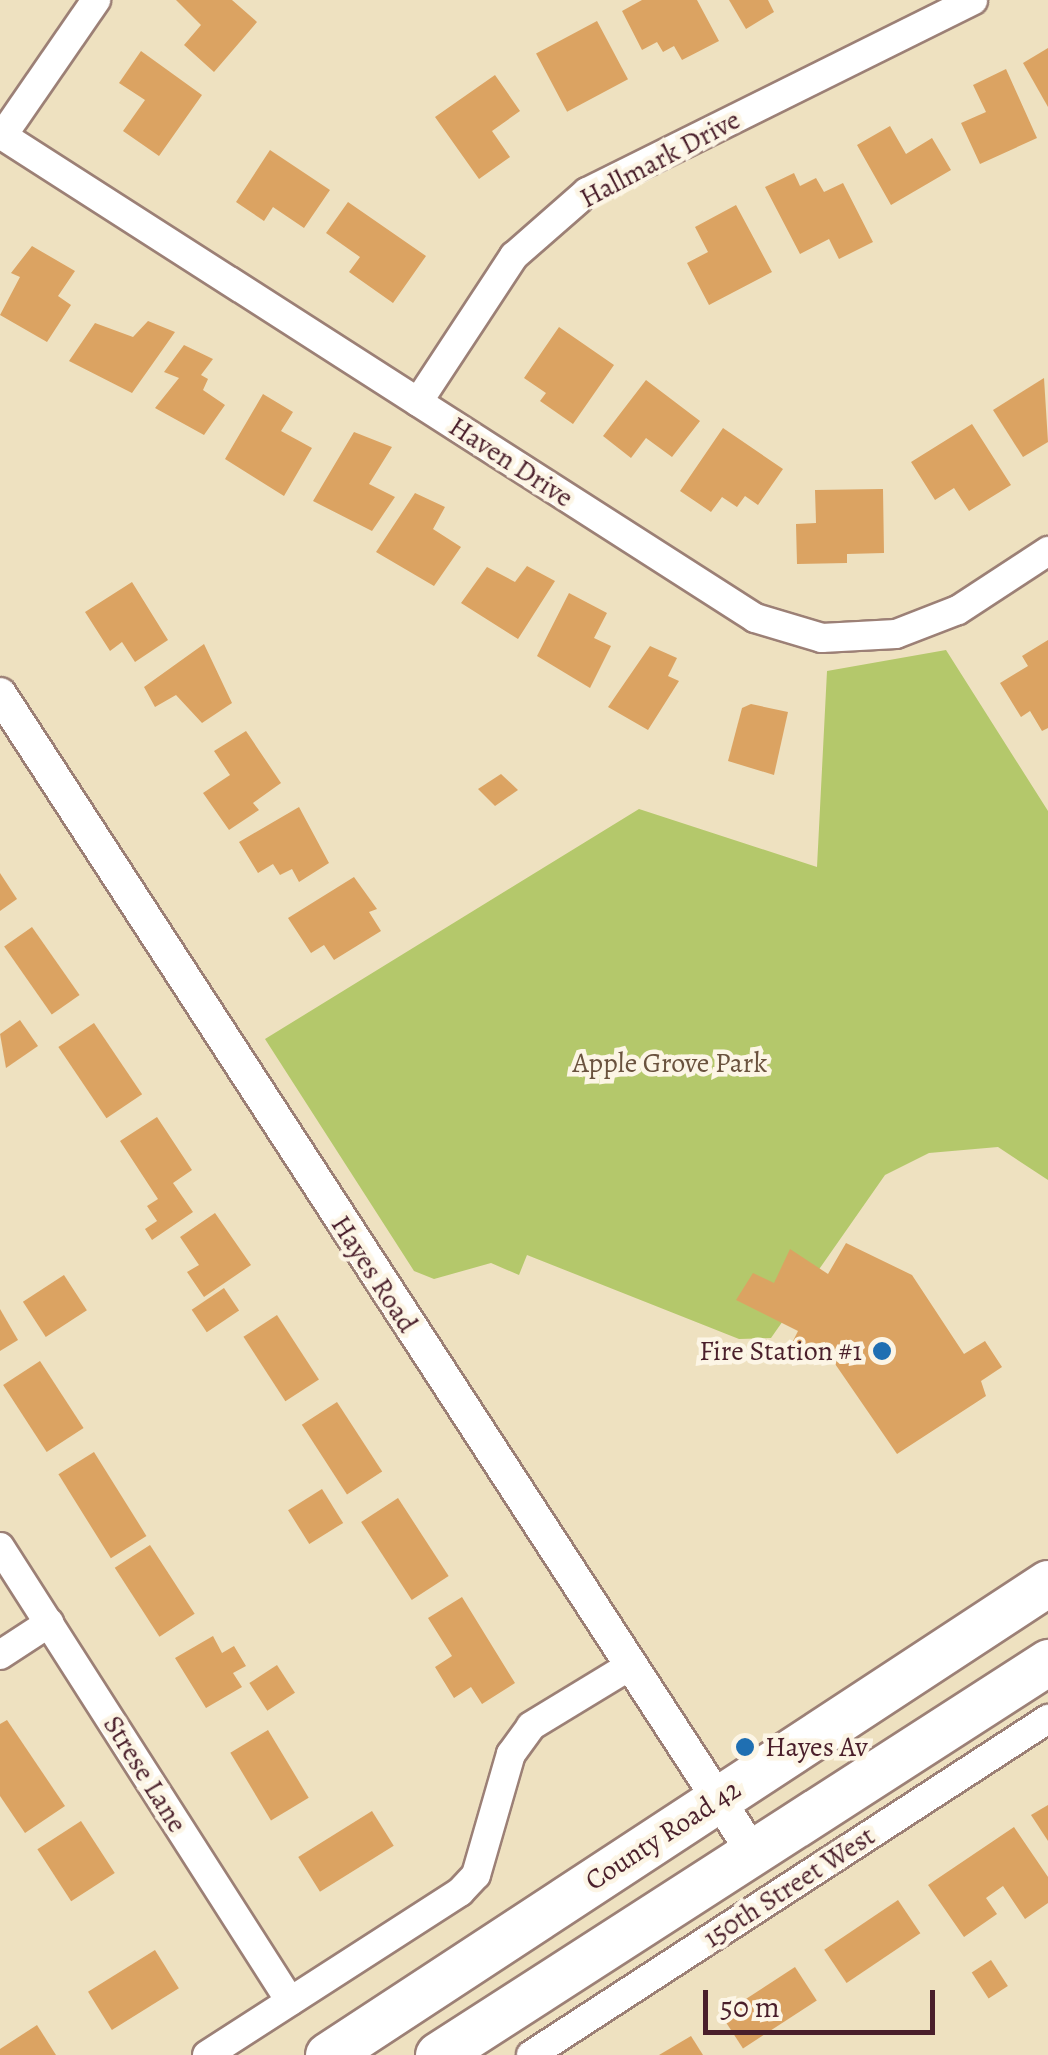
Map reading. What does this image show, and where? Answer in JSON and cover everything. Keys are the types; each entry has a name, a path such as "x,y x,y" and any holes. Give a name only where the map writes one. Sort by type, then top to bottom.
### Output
{"highway":[{"name":"County Road 42","path":"328,2055 1048,1583"},
{"path":"438,2055 1048,1662"}],"street":[{"path":"2,135 96,0"},
{"name":"Hallmark Drive","path":"418,402 514,256 587,192 973,0"},
{"name":"Haven Drive","path":"2,135 755,618 822,638 896,634 958,610 1048,552"},
{"name":"Hayes Road","path":"0,694 628,1666 752,1851"},
{"name":"Strese Lane","path":"0,1546 290,2001"},
{"path":"0,1655 49,1623"},
{"path":"207,2055 460,1892 476,1876 511,1754 531,1726 628,1666"},
{"name":"150th Street West","path":"531,2055 1048,1719"}],"green space":[{"name":"Apple Grove Park","path":"946,650 1048,811 1048,1180 998,1147 929,1153 885,1175 771,1338 739,1339 527,1255 519,1275 491,1263 434,1279 414,1271 265,1039 639,809 817,867 827,671"}],"building":[{"path":"176,0 232,0 257,22 214,72 184,45 201,25"},
{"path":"642,0 697,0 719,41 682,60 674,46 663,52 657,42 642,50 622,11"},
{"path":"729,0 768,0 774,12 746,29"},
{"path":"597,21 628,79 567,112 536,53"},
{"path":"1048,48 1048,107 1023,63"},
{"path":"141,51 202,95 159,156 123,131 145,100 119,83"},
{"path":"1006,69 1037,138 980,164 961,123 986,112 973,85"},
{"path":"495,75 520,111 492,131 510,157 479,179 435,117"},
{"path":"890,126 906,154 932,138 951,170 891,205 857,145"},
{"path":"270,150 330,190 304,228 273,207 264,221 236,202"},
{"path":"794,173 800,186 816,178 824,192 843,183 873,242 839,259 829,239 800,254 765,187"},
{"path":"348,202 426,256 393,303 349,272 360,257 326,233"},
{"path":"736,205 772,272 709,305 687,263 708,252 695,227"},
{"path":"32,246 75,271 58,296 71,305 47,342 0,315 20,277 11,273"},
{"path":"148,321 175,332 132,393 69,361 95,323 133,337"},
{"path":"559,327 614,365 573,424 540,401 546,393 524,378"},
{"path":"184,345 213,359 201,375 208,379 203,390 225,405 204,435 155,408 179,378 164,372"},
{"path":"1044,378 1048,442 1023,457 993,410"},
{"path":"646,380 700,421 672,457 646,438 631,458 603,436"},
{"path":"263,394 293,412 281,431 312,448 284,496 225,459"},
{"path":"972,424 1011,485 969,511 954,488 935,500 911,462"},
{"path":"723,428 783,469 758,505 745,496 737,507 722,497 711,512 680,491"},
{"path":"354,432 392,447 369,484 395,497 372,531 313,501"},
{"path":"883,489 884,553 847,554 847,563 797,564 796,524 816,523 815,490"},
{"path":"415,493 445,507 433,529 461,547 434,586 376,552"},
{"path":"527,566 555,581 518,639 461,603 487,567 515,582"},
{"path":"132,582 168,640 135,662 122,642 110,651 85,612"},
{"path":"569,593 607,613 594,638 611,646 590,688 537,656"},
{"path":"1048,640 1048,728 1042,731 1030,711 1021,717 1000,683 1028,666 1022,656"},
{"path":"204,644 232,703 202,723 176,695 155,707 144,687"},
{"path":"650,646 677,658 668,676 679,681 648,730 608,707"},
{"path":"751,704 788,712 774,775 728,761 742,708"},
{"path":"246,731 281,783 253,803 259,810 229,830 203,793 230,775 214,751"},
{"path":"501,774 518,790 495,806 478,789"},
{"path":"299,807 329,863 299,882 292,869 280,875 273,864 258,873 239,842"},
{"path":"0,873 17,899 0,911"},
{"path":"354,877 377,909 369,912 381,931 334,960 324,945 311,953 288,918"},
{"path":"32,927 80,995 52,1014 4,947"},
{"path":"20,1020 38,1046 6,1068 0,1034"},
{"path":"94,1023 142,1094 106,1118 58,1047"},
{"path":"157,1117 192,1170 173,1183 193,1212 152,1240 145,1229 157,1221 147,1206 158,1199 120,1141"},
{"path":"215,1213 251,1265 204,1297 187,1272 199,1265 180,1237"},
{"name":"Fire Station #1","path":"846,1243 912,1275 964,1354 985,1341 1002,1367 981,1381 986,1396 897,1454 831,1358 790,1347 798,1331 736,1300 753,1273 774,1283 790,1249 828,1274"},
{"path":"64,1275 87,1310 46,1337 23,1302"},
{"path":"224,1288 239,1310 207,1332 192,1310"},
{"path":"0,1309 18,1340 0,1351"},
{"path":"277,1315 319,1380 285,1401 243,1337"},
{"path":"40,1361 84,1428 47,1452 3,1385"},
{"path":"337,1402 382,1472 347,1494 302,1425"},
{"path":"94,1452 146,1536 111,1558 58,1474"},
{"path":"322,1489 343,1523 309,1544 288,1510"},
{"path":"398,1498 449,1576 412,1600 361,1522"},
{"path":"150,1545 195,1614 159,1637 115,1568"},
{"path":"462,1597 515,1683 482,1704 471,1687 454,1698 435,1667 452,1656 428,1618"},
{"path":"213,1636 222,1653 234,1646 246,1666 233,1673 242,1687 206,1708 175,1658"},
{"path":"277,1665 295,1693 267,1711 249,1683"},
{"path":"7,1720 65,1806 25,1833 0,1796 0,1724"},
{"path":"268,1730 309,1798 271,1820 230,1753"},
{"path":"1048,1805 1048,1841 1031,1815"},
{"path":"372,1811 394,1846 320,1892 298,1857"},
{"path":"81,1821 115,1873 71,1901 37,1849"},
{"path":"1014,1827 1048,1877 1048,1903 1025,1919 1003,1886 986,1898 997,1914 964,1937 928,1885"},
{"path":"898,1900 920,1933 847,1983 824,1950"},
{"path":"155,1950 179,1988 112,2030 88,1992"},
{"path":"991,1960 1008,1986 989,1999 972,1973"},
{"path":"795,1967 817,2001 743,2048 721,2015"},
{"path":"37,2025 56,2055 0,2055 0,2049"},
{"path":"691,2036 703,2055 659,2055"}],"place":[{"name":"Fire Station #1","path":"882,1351"},
{"name":"Hayes Av","path":"745,1747"}]}
